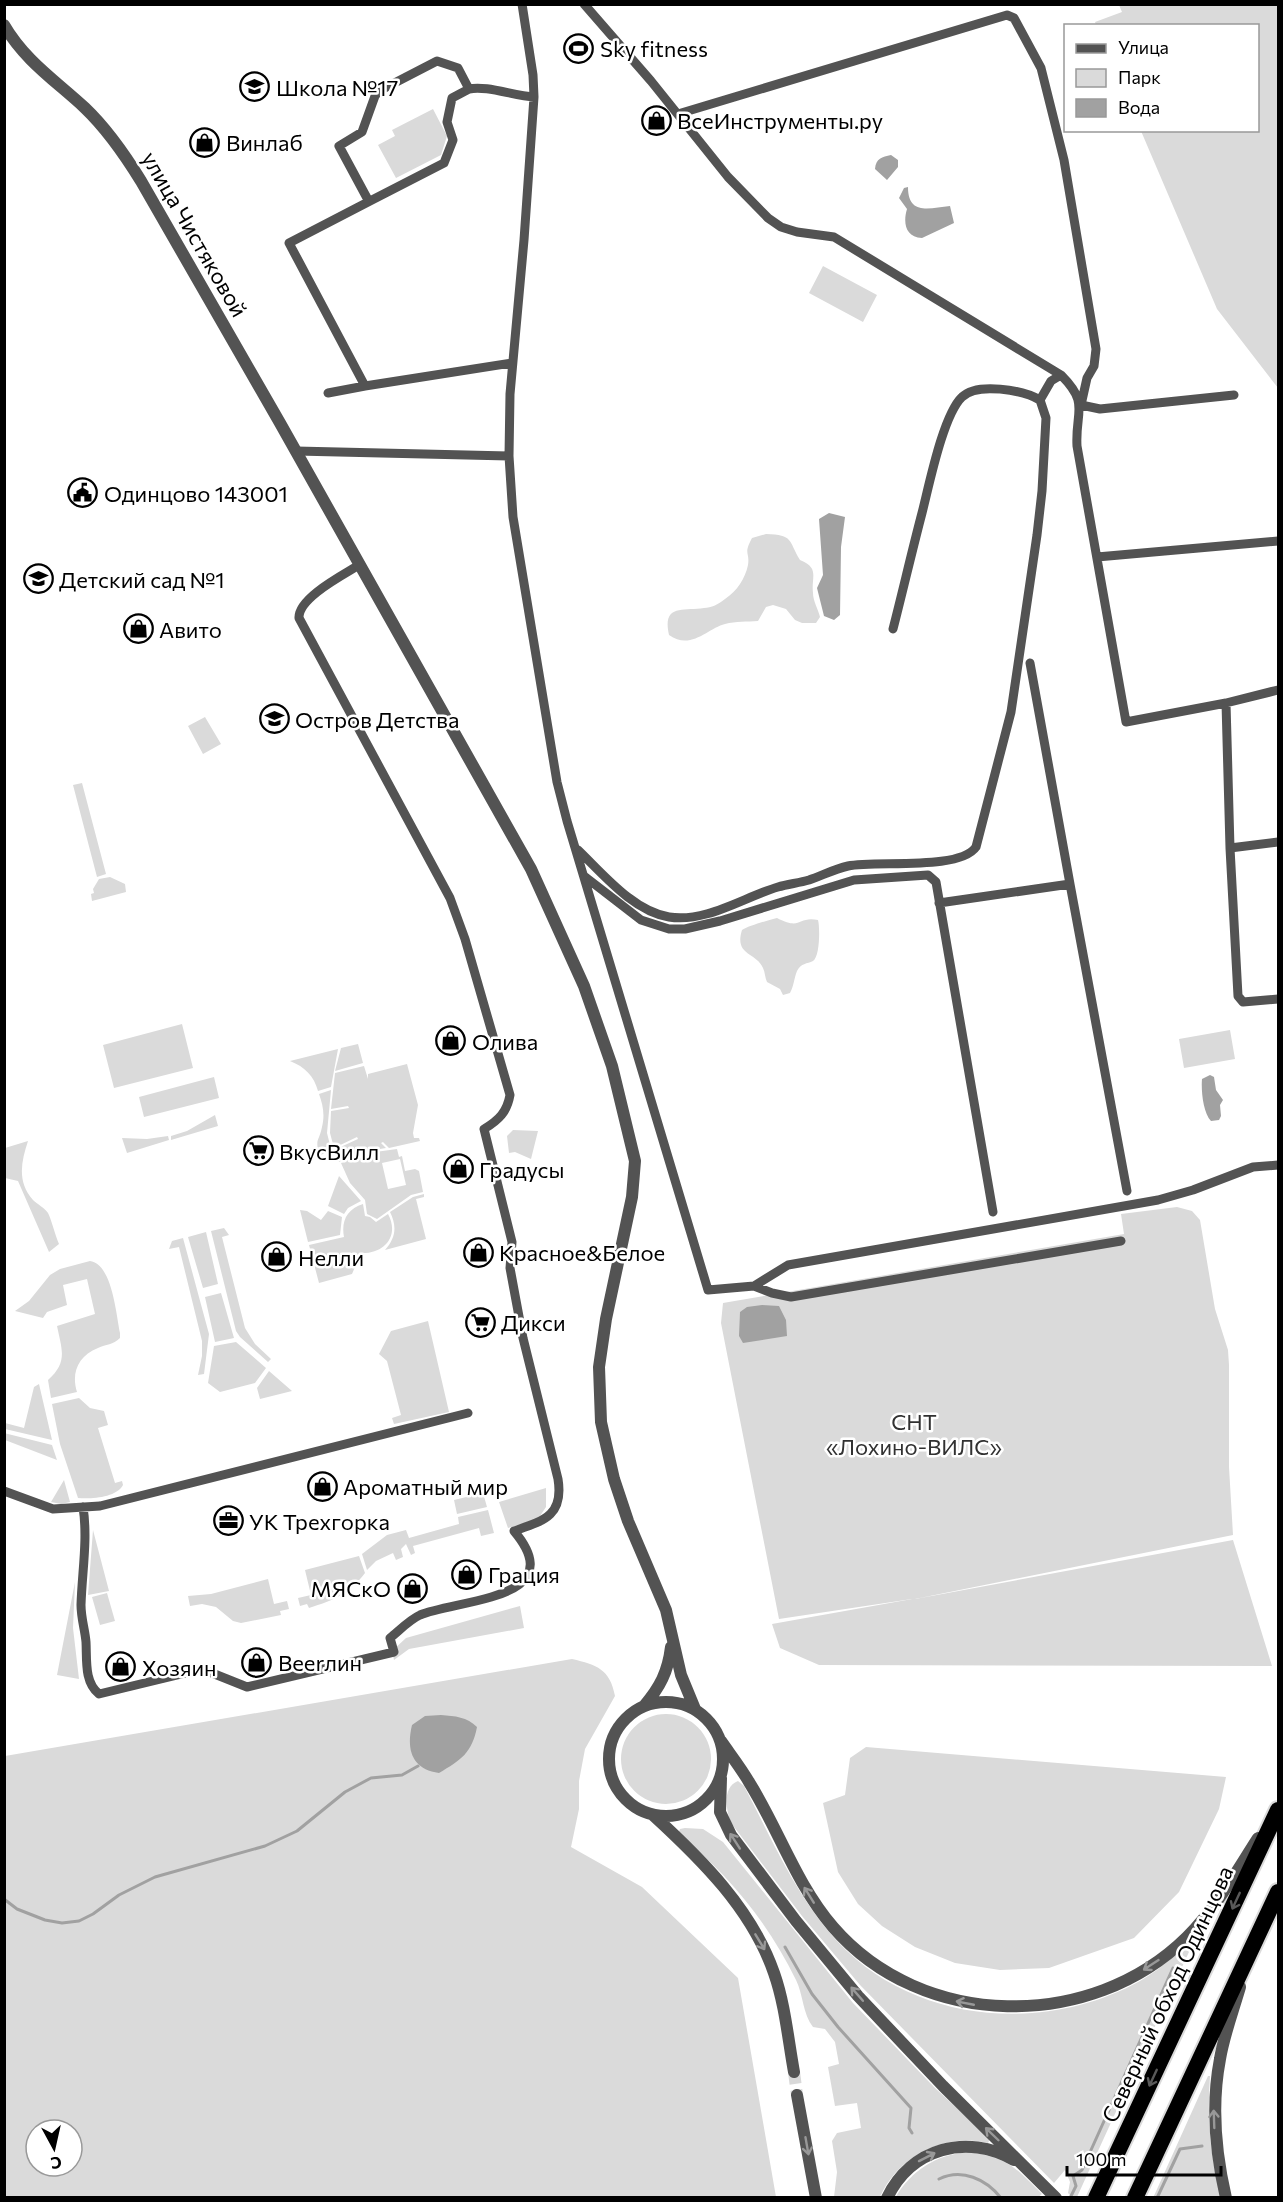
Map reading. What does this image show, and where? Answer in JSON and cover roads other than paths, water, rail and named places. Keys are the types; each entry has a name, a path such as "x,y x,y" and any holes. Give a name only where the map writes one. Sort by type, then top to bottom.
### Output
{"highway":[{"name":"Северный обход Одинцова","path":"1096,2198 1278,1808"},
{"path":"1135,2198 1278,1892"}],"street":[{"path":"522,4 533,75 534,97 526,217 512,363 509,456 513,517 555,772 567,821 708,1290 754,1286 791,1297 1121,1241"},
{"path":"584,4 678,114 728,177 768,218 781,227 797,232 834,237 1061,375 1073,387 1081,405"},
{"path":"678,114 1007,15 1014,18 1041,68 1064,160 1096,349 1077,424 1077,446 1126,722 1226,703 1278,690"},
{"name":"улица Чистяковой","path":"4,26 27,58 85,108 126,156 317,488 531,869 584,986 612,1066 635,1161 632,1197 606,1319 599,1368 602,1422 614,1479 628,1521 666,1610 681,1675 695,1709"},
{"path":"370,201 339,146 362,132 377,93 437,62 458,68 469,89"},
{"path":"365,386 289,243 444,163 453,140 447,122 452,98 476,88 534,97"},
{"path":"328,393 512,363"},
{"path":"1040,400 1051,381 1061,375"},
{"path":"576,849 612,884 639,905 657,914 670,917 702,914 837,869 856,865 915,863 962,858 973,852 1011,712 1020,653 1042,491 1046,418 1040,400 1033,396 992,388 976,390 963,395 953,407 935,459 893,628"},
{"path":"1081,405 1100,409 1234,395"},
{"path":"296,452 509,456"},
{"path":"1097,557 1278,541"},
{"path":"83,1507 86,1527 82,1621 86,1641 88,1678 92,1688 99,1694 194,1671 207,1671 247,1687 394,1652 390,1638 418,1616 519,1586 530,1574 530,1558 525,1544 514,1531 549,1516 556,1508 560,1498 558,1479 523,1338 510,1268 512,1242 484,1129 499,1120 508,1108 510,1095 469,950 450,898 299,618 299,613 308,599 359,565"},
{"path":"1030,663 1127,1191"},
{"path":"1226,703 1230,848 1238,996 1243,1002 1278,999"},
{"path":"1230,848 1278,842"},
{"path":"584,876 641,920 669,929 685,929 720,921 854,880 928,875 936,882 993,1212"},
{"path":"939,903 1070,884"},
{"path":"754,1286 788,1265 1158,1200 1193,1190 1253,1167 1278,1166"},
{"path":"4,1491 53,1509 100,1506 421,1423 468,1413"},
{"path":"643,1707 664,1679 669,1665 672,1637"},
{"path":"721,1778 712,1795 698,1807 681,1815 662,1817 644,1812 628,1802 616,1787 610,1769 610,1750 616,1732 627,1717 643,1707 664,1702 695,1709 713,1726 750,1782 800,1880 834,1929 858,1952 892,1976 927,1992 962,2003 993,2007 1065,2001 1095,1993 1153,1964 1186,1937 1216,1903 1278,1808"},
{"path":"721,1741 724,1763 720,1812 731,1834 796,1922 858,1996 1056,2198"},
{"path":"653,1815 727,1891 765,1949 781,1998 794,2072"},
{"path":"1227,2198 1215,2140 1216,2086 1220,2057 1252,1948"},
{"path":"797,2095 816,2198"},
{"path":"887,2198 897,2180 909,2167 942,2150 958,2146 973,2146 1002,2153 1034,2175"}],"water":[{"path":"891,155 898,160 898,167 887,180 875,169 880,159"},
{"path":"908,187 909,196 916,206 928,209 950,206 954,223 922,238 912,235 905,219 907,209 899,198 904,188"},
{"path":"829,513 845,517 841,547 840,615 834,620 824,616 817,588 823,575 819,519"},
{"path":"1210,1075 1214,1077 1216,1090 1223,1100 1220,1105 1219,1120 1211,1121 1204,1107 1202,1089 1202,1079"},
{"path":"779,1306 786,1320 787,1336 743,1343 739,1336 740,1312 747,1307"},
{"path":"441,1715 465,1719 477,1727 469,1750 454,1764 439,1773 430,1771 417,1763 411,1750 410,1734 412,1725 425,1716"}],"waterway":[{"path":"4,1899 17,1909 45,1920 62,1923 79,1921 119,1895 155,1877 265,1846 297,1831 345,1792 371,1778 402,1775 418,1766"},
{"path":"785,1947 812,1994 838,2027 911,2108 909,2128 912,2133"},
{"path":"1070,2198 1076,2186 1073,2176 1082,2170 1173,1968"},
{"path":"1157,2198 1180,2149 1202,2146"},
{"path":"939,2179 956,2175 973,2177 988,2185 1001,2198"}],"tunnel":[{"path":"794,2072 797,2095"}],"place":[{"name":"Sky fitness","path":"579,48"},
{"name":"Школа №17","path":"255,87"},
{"name":"ВсеИнструменты.ру","path":"656,120"},
{"name":"Винлаб","path":"205,142"},
{"name":"Одинцово 143001","path":"83,493"},
{"name":"Детский сад №1","path":"38,579"},
{"name":"Авито","path":"138,629"},
{"name":"Остров Детства","path":"274,719"},
{"name":"Олива","path":"451,1041"},
{"name":"ВкусВилл","path":"258,1151"},
{"name":"Градусы","path":"458,1169"},
{"name":"Красное&Белое","path":"478,1252"},
{"name":"Нелли","path":"277,1257"},
{"name":"Дикси","path":"480,1322"},
{"name":"Ароматный мир","path":"322,1486"},
{"name":"УК Трехгорка","path":"228,1521"},
{"name":"Грация","path":"467,1574"},
{"name":"МЯСкО","path":"412,1588"},
{"name":"Beerлин","path":"257,1662"},
{"name":"Хозяин","path":"121,1667"}],"park label":[{"name":"СНТ «Лохино-ВИЛС»","path":"914,1434"}]}
